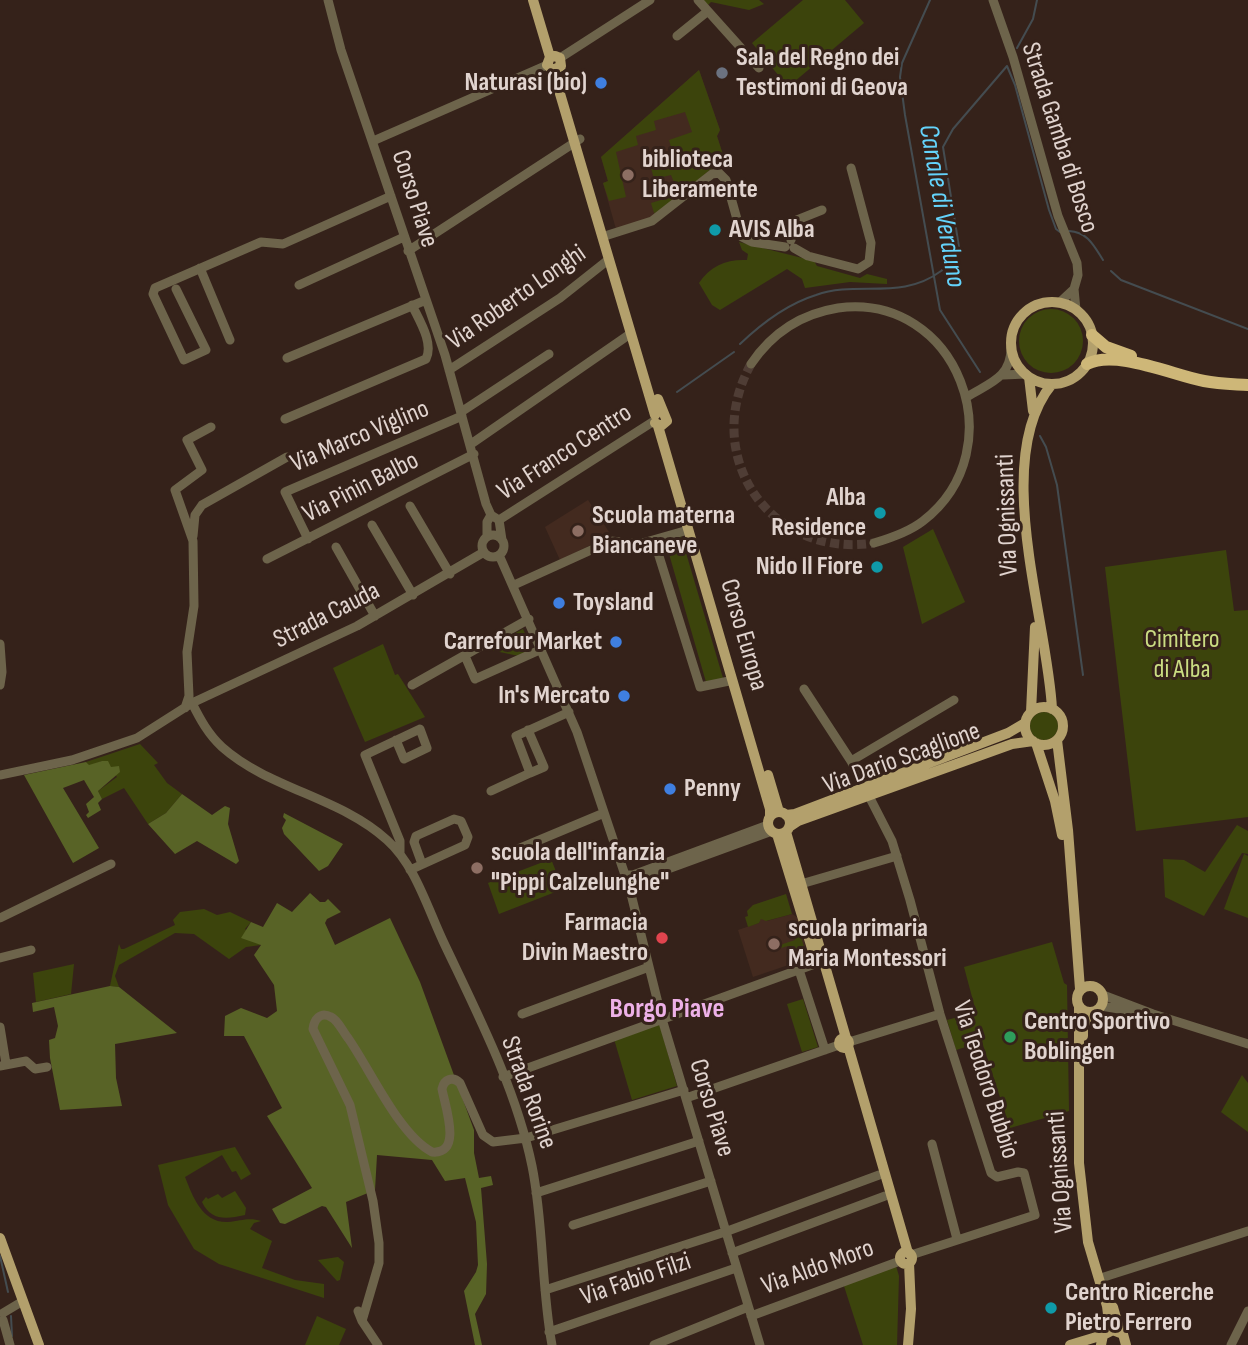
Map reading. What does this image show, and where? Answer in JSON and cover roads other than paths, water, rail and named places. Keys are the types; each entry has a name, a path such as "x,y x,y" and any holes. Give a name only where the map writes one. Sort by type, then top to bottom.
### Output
{"highway":[{"path":"1092,335 1106,347 1123,354 1203,374 1248,379"},
{"path":"1087,364 1104,359 1121,361 1202,380 1248,385"}],"main road":[{"name":"Corso Europa","path":"533,0 554,63"},
{"name":"Corso Europa","path":"539,0 608,260 659,420 906,1258 911,1309 908,1345"},
{"name":"Corso Europa","path":"576,141 608,235 688,530 764,786 801,884 820,962"},
{"path":"1059,303 1076,310 1086,321 1092,335 1093,347 1087,364 1072,379 1052,384 1027,375 1017,364 1011,348 1014,329 1024,313 1040,304 1059,303"},
{"name":"Via Ognissanti","path":"1027,375 1033,402 1033,421"},
{"name":"Via Ognissanti","path":"1052,384 1039,402 1033,421 1026,460 1025,494 1026,536 1052,709"},
{"name":"Via Ognissanti","path":"1031,712 1036,607"},
{"path":"1069,869 1055,801 1025,723 1031,712 1041,707 1052,709 1059,715 1063,727 1057,740 1084,987 1076,1000 1084,1010 1102,1001 1097,988 1084,987"},
{"name":"Via Dario Scaglione","path":"778,824 798,821 1008,733 1025,723"},
{"path":"1034,742 1047,745 1057,740"},
{"name":"Via Dario Scaglione","path":"867,791 1012,744 1034,742"},
{"name":"Via Ognissanti","path":"1084,1010 1085,1177 1090,1230 1104,1277 1107,1338"},
{"name":"Via Ognissanti","path":"1084,1010 1079,1163 1088,1242 1107,1306 1107,1338"},
{"name":"Corso Europa","path":"844,1043 885,1196 906,1258 903,1345"},
{"path":"0,1238 39,1345"},
{"path":"1070,1345 1107,1338 1125,1338 1126,1345"}],"street":[{"name":"Corso Piave","path":"328,0 341,50 426,300 502,540"},
{"path":"373,141 554,63 650,0"},
{"path":"698,0 759,68"},
{"name":"Strada Gamba di Bosco","path":"993,0 1013,57 1049,185 1078,268 1074,289 1076,310"},
{"path":"677,36 708,11"},
{"path":"408,250 576,141"},
{"path":"608,235 652,221 712,174 719,173 726,180 742,237 752,242 790,245 808,256 858,269 869,262 871,243 851,168"},
{"path":"176,289 206,350 184,360 153,294 155,288 261,242 283,244 391,196"},
{"path":"790,245 797,220 822,210"},
{"path":"299,285 404,237"},
{"name":"Via Roberto Longhi","path":"449,370 560,298 608,260"},
{"path":"200,268 230,340"},
{"path":"1059,303 1074,289"},
{"path":"286,358 426,300"},
{"path":"285,419 426,359 429,351 419,317 412,305"},
{"path":"751,364 760,350 782,330 804,317 830,309 860,308 890,313 911,323 930,337 952,364 967,397 970,430 968,452 960,476 941,505 922,522 874,543"},
{"path":"471,444 630,334"},
{"path":"967,397 1003,375 1010,364 1011,348"},
{"path":"461,414 549,354"},
{"path":"1003,375 1027,375"},
{"name":"Via Marco Viglino","path":"308,539 285,492 461,414"},
{"name":"Via Franco Centro","path":"495,517 659,420"},
{"path":"193,541 175,490 202,470 187,440 211,427"},
{"name":"Via Pinin Balbo","path":"267,559 474,454"},
{"path":"188,706 187,652 194,607 195,515 202,505 287,457"},
{"path":"410,506 450,573"},
{"name":"Corso Piave","path":"487,537 487,522 495,517"},
{"path":"373,525 413,595"},
{"path":"513,585 611,541 639,544 688,530"},
{"path":"495,536 502,540 503,548 499,555 491,557 484,552 482,544 487,537 495,536"},
{"name":"Corso Europa","path":"654,540 700,687 729,681"},
{"path":"336,547 376,616"},
{"name":"Strada Cauda","path":"0,775 72,760 137,738 188,706 289,660 376,616 484,552"},
{"name":"Corso Piave","path":"499,555 569,712 630,879 662,1019 760,1345"},
{"path":"412,685 529,619"},
{"path":"0,644 0,685"},
{"path":"465,656 475,679 542,649"},
{"name":"Via Teodoro Bubbio","path":"804,689 851,761 897,856 940,1014 991,1173 995,1177"},
{"path":"851,761 954,700"},
{"name":"Strada Rorine","path":"188,706 204,727 221,738 246,764 366,824 386,839 410,870 470,998 526,1138 536,1193 552,1345"},
{"path":"530,773 516,736 569,712"},
{"path":"491,791 544,767 528,730"},
{"path":"396,740 365,755 400,841 400,854"},
{"path":"506,854 604,813"},
{"path":"410,870 465,845 468,836 461,821 454,819 416,836 414,842 422,864"},
{"name":"Via Dario Scaglione","path":"630,879 778,824"},
{"path":"801,884 897,856"},
{"path":"0,918 111,864"},
{"path":"0,958 31,950"},
{"path":"503,1077 820,962"},
{"path":"522,1014 649,967"},
{"path":"799,970 824,1050"},
{"path":"1102,1001 1248,1044"},
{"path":"362,1321 379,1263 379,1243 356,1123 342,1087 314,1033 316,1019 323,1015 334,1019 411,1133 428,1150 436,1153 441,1152 449,1142 450,1133 442,1089 446,1080 452,1079 460,1083 480,1131 488,1141 498,1143 685,1096 940,1014"},
{"path":"0,1027 3,1065 26,1061 35,1069 47,1067"},
{"path":"536,1193 699,1141"},
{"path":"932,1144 957,1239"},
{"name":"Via Aldo Moro","path":"654,1345 1035,1214 1024,1173 995,1177"},
{"path":"545,1290 726,1232 879,1175"},
{"name":"Corso Piave","path":"573,1225 711,1181"},
{"path":"732,1253 885,1196"},
{"path":"1104,1277 1248,1231"},
{"name":"Via Fabio Filzi","path":"550,1332 736,1268"},
{"path":"10,1345 2,1317 23,1301"},
{"path":"358,1311 378,1345"},
{"path":"1231,1345 1248,1311"}],"waterway":[{"name":"Canale di Verduno","path":"930,0 902,63 900,77 905,115 940,310 980,372"},
{"path":"1017,48 1033,19 1037,0"},
{"path":"740,344 775,315 805,299 832,291 910,285 926,280 951,263 959,247 943,147 953,129 1007,66 1015,85 1049,210 1056,229 1060,232"},
{"path":"1069,231 1086,237 1103,260"},
{"path":"1111,271 1121,280 1248,329"},
{"path":"677,392 734,352"},
{"name":"Canale di Verduno","path":"1040,436 1057,485 1083,675"},
{"path":"0,1256 8,1292"},
{"path":"11,1316 12,1336"}],"tunnel":[{"path":"751,364 737,399 734,433 740,465 754,494 776,518 804,535 837,544 874,543"}],"place":[{"name":"Sala del Regno dei Testimoni di Geova","path":"722,73"},
{"name":"Naturasi (bio)","path":"601,83"},
{"name":"biblioteca Liberamente","path":"628,175"},
{"name":"AVIS Alba","path":"715,230"},
{"name":"Alba Residence","path":"880,513"},
{"name":"Scuola materna Biancaneve","path":"578,531"},
{"name":"Nido Il Fiore","path":"877,567"},
{"name":"Toysland","path":"559,603"},
{"name":"Carrefour Market","path":"616,642"},
{"name":"In's Mercato","path":"624,696"},
{"name":"Penny","path":"670,789"},
{"name":"scuola dell'infanzia \"Pippi Calzelunghe\"","path":"477,868"},
{"name":"Farmacia Divin Maestro","path":"662,938"},
{"name":"scuola primaria Maria Montessori","path":"774,944"},
{"name":"Centro Sportivo Boblingen","path":"1010,1037"},
{"name":"Centro Ricerche Pietro Ferrero","path":"1051,1308"}],"district":[{"name":"Borgo Piave","path":"667,1010"}],"park label":[{"name":"Cimitero di Alba","path":"1182,655"}]}
